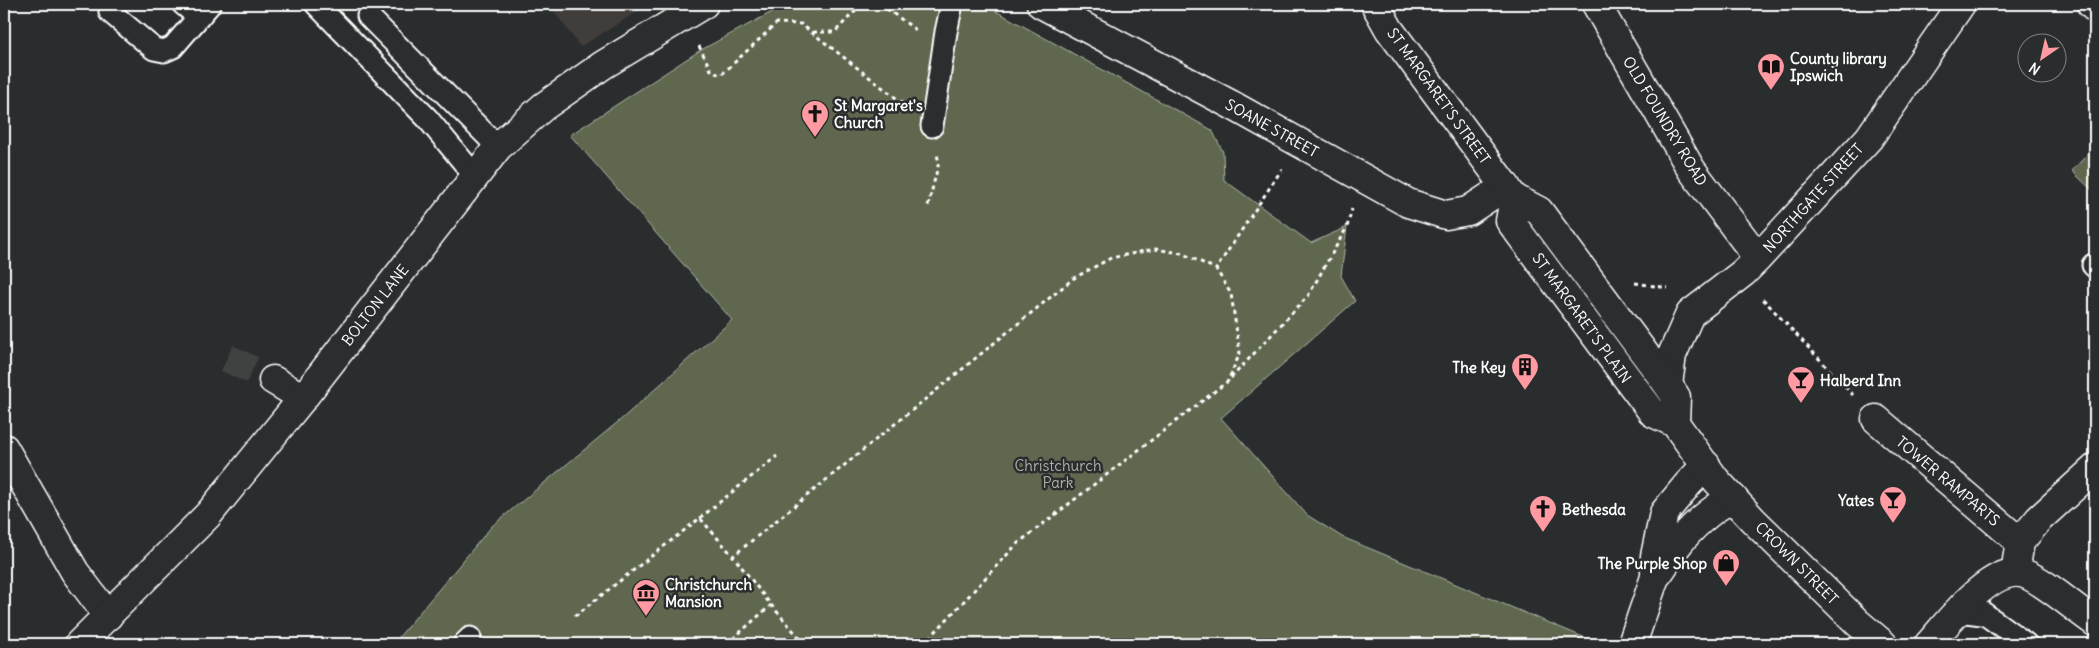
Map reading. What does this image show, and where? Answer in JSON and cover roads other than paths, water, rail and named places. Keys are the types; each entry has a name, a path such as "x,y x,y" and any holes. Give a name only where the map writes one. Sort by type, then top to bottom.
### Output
{"main road":[{"name":"SOANE STREET","path":"1041,4 1230,104 1408,203 1446,215 1457,214 1510,192"},
{"name":"ST MARGARET'S STREET","path":"1375,4 1389,29 1510,192"},
{"name":"OLD FOUNDRY ROAD","path":"1596,4 1691,169 1751,266"},
{"name":"NORTHGATE STREET","path":"1668,385 1672,355 1690,314 1751,266 1869,138 1961,4"},
{"path":"2091,4 2095,8"},
{"name":"BOLTON LANE","path":"79,644 208,515 303,398 498,147 543,107 602,65 694,10"},
{"name":"ST MARGARET'S PLAIN","path":"1510,192 1539,211 1668,385 1676,397 1675,423"},
{"name":"ST MARGARET'S PLAIN","path":"1510,192 1510,221 1653,414 1675,423 1710,472"},
{"path":"273,380 303,398"},
{"name":"TOWER RAMPARTS","path":"1876,419 2020,542"},
{"path":"4,448 75,572 108,616"},
{"path":"2015,573 2020,542 2039,519 2095,468"},
{"path":"1655,577 1655,556 1664,513 1688,484 1710,472"},
{"name":"CROWN STREET","path":"1710,472 1812,578 1883,644"},
{"path":"1632,644 1655,577 1676,547 1691,530 1713,511 1733,498"},
{"path":"1929,644 1958,611 1992,580 2015,573 2031,577 2095,622"}],"lane":[{"path":"316,4 427,118 475,176"},
{"path":"932,126 952,4"},
{"path":"110,12 154,49 164,51 173,47 197,8"},
{"path":"368,16 498,147"},
{"path":"1958,611 1982,614 1982,612 2026,644"}],"tunnel":[{"path":"227,358 273,380"}],"place":[{"name":"County library Ipswich","path":"1771,91"},
{"name":"St Margaret's Church","path":"815,138"},
{"name":"The Key","path":"1525,391"},
{"name":"Halberd Inn","path":"1801,404"},
{"name":"Yates","path":"1893,524"},
{"name":"Bethesda","path":"1543,533"},
{"name":"The Purple Shop","path":"1726,587"},
{"name":"Christchurch Mansion","path":"646,617"}],"park label":[{"name":"Christchurch Park","path":"1058,474"}]}
